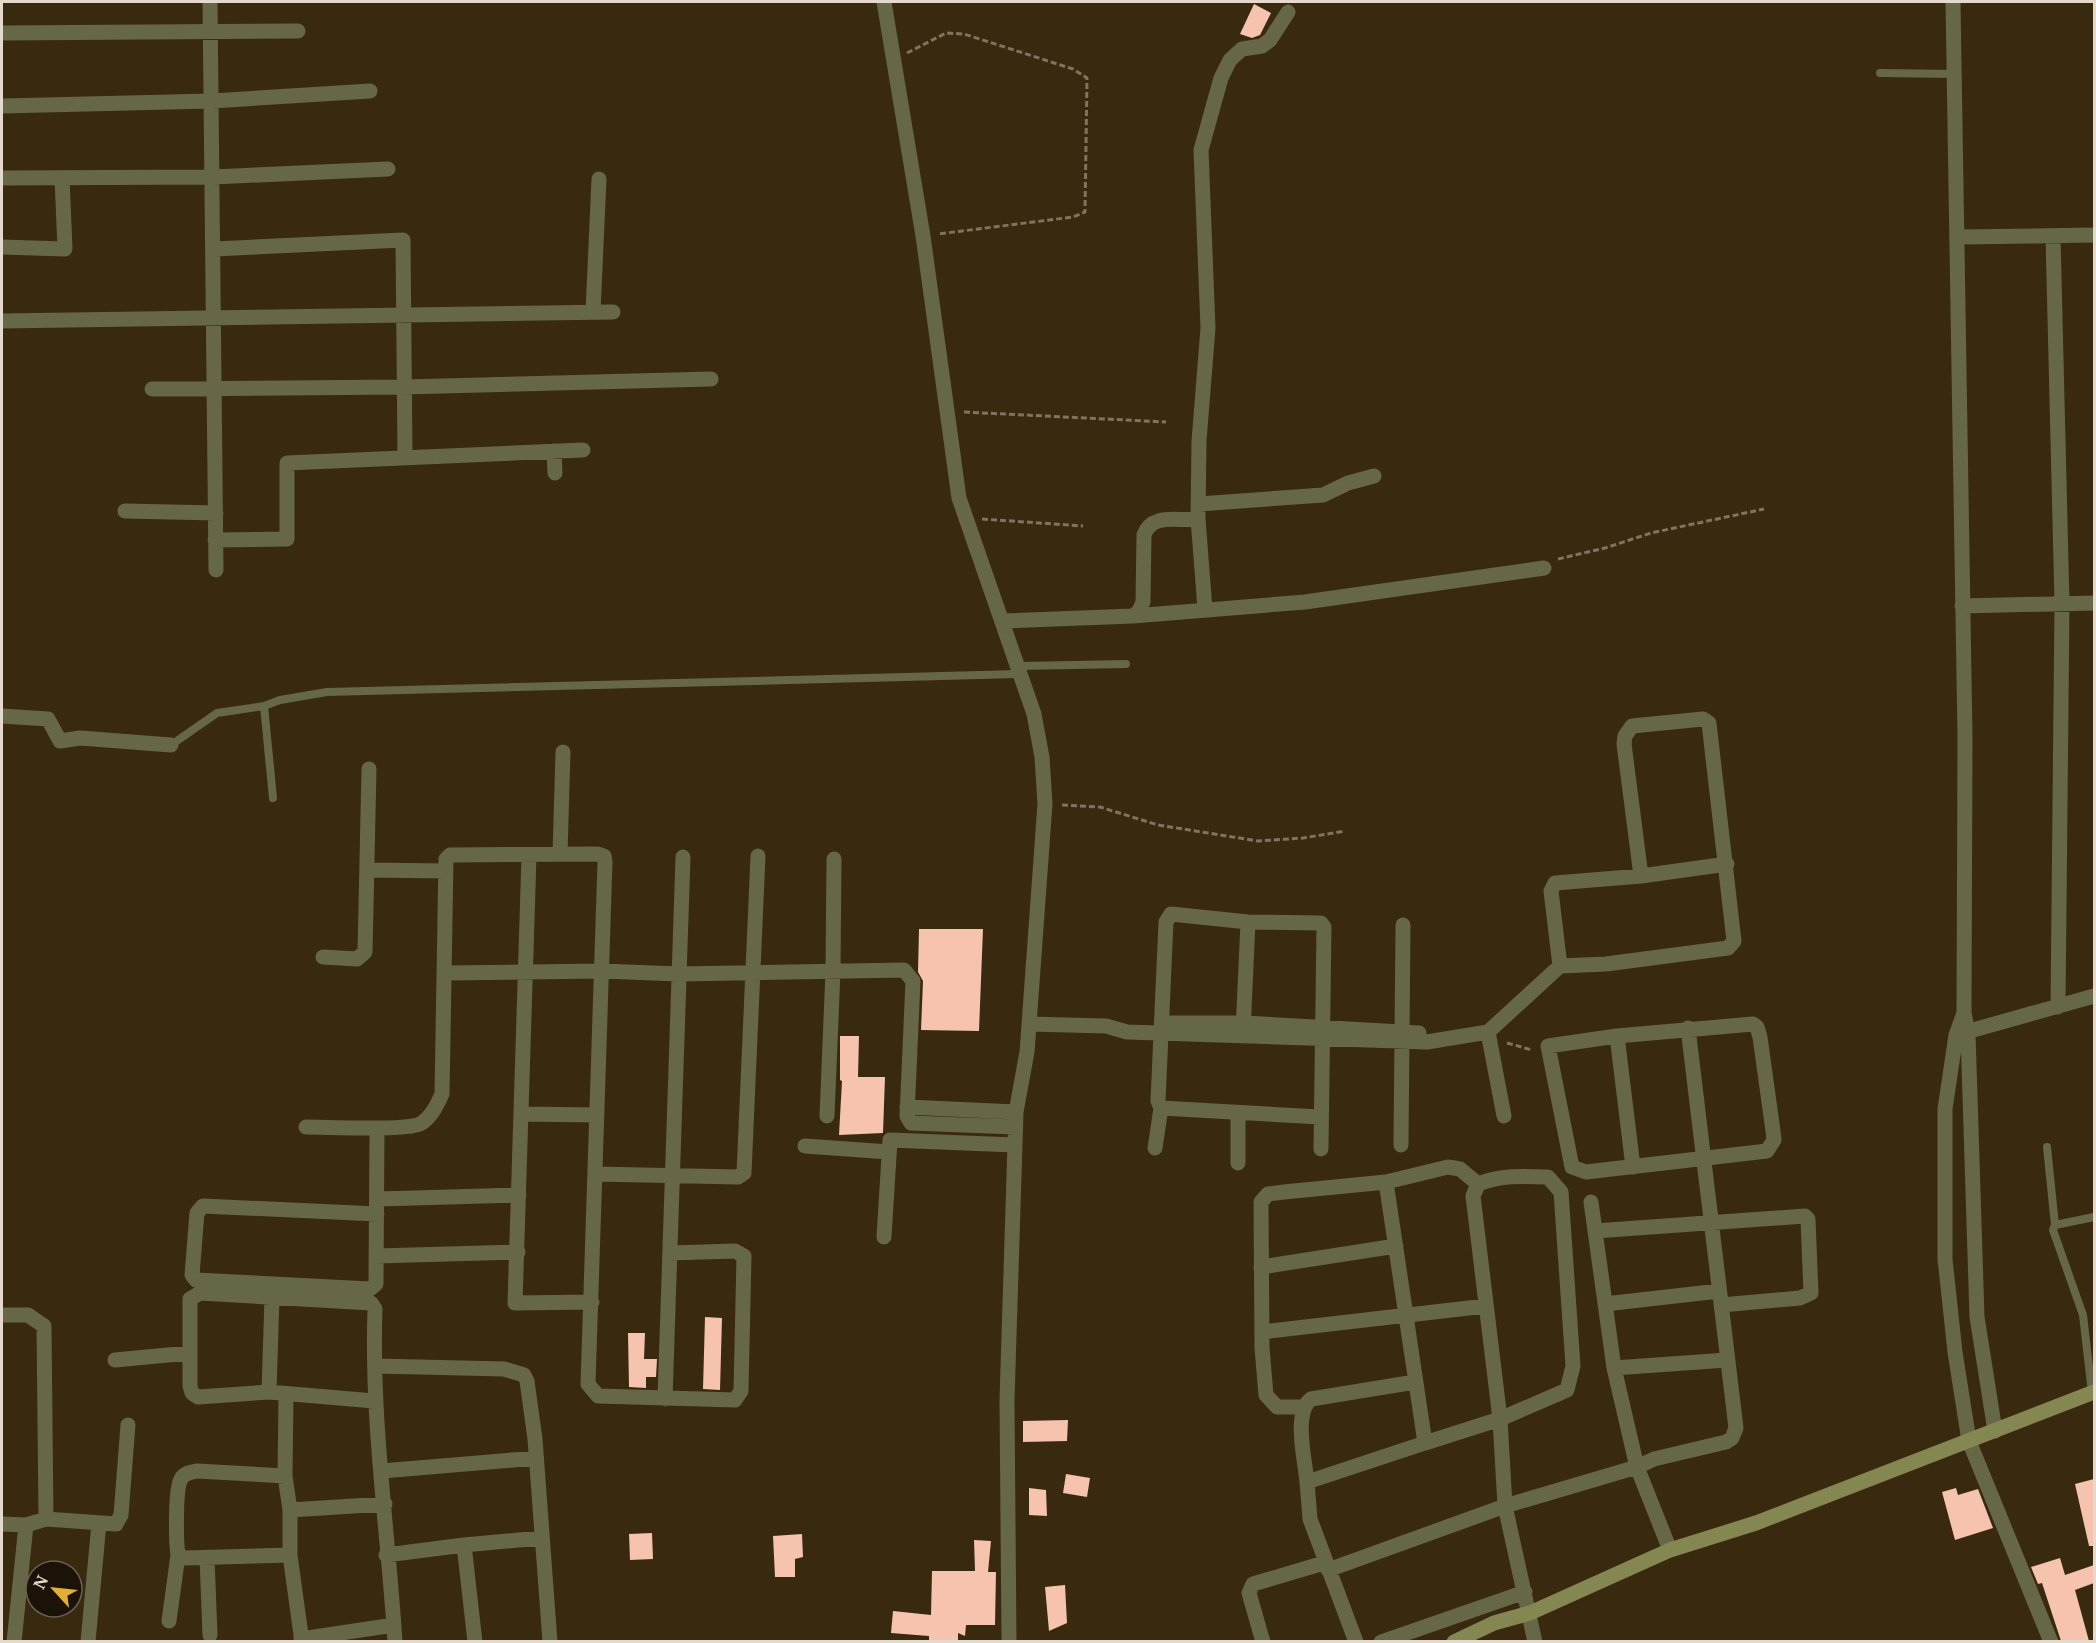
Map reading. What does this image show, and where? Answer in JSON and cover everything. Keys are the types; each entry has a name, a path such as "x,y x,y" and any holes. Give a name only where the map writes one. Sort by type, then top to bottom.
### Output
{"street":[{"path":"210,2 216,570"},
{"path":"884,2 923,236 959,498 1020,670 1034,714 1042,757 1045,804 1029,1023 1015,1127 1006,1400 1010,1641"},
{"path":"1953,2 1959,237 1965,738 1964,1013 1962,1034 1945,1109 1945,1259 1954,1352 1969,1441 2051,1641"},
{"path":"1205,609 1199,512 1199,441 1208,328 1201,150 1221,78 1230,60 1242,49 1262,46 1270,40 1288,12"},
{"path":"2,33 298,31"},
{"path":"2,106 212,101 370,91"},
{"path":"2,178 213,177 388,169"},
{"path":"2,247 64,249 62,178"},
{"path":"593,312 599,179"},
{"path":"1959,237 2094,235"},
{"path":"2053,236 2062,603 2058,1007"},
{"path":"214,249 403,240 405,457"},
{"path":"2,321 613,312"},
{"path":"152,389 404,387 711,379"},
{"path":"215,540 287,539 287,463 583,450"},
{"path":"554,451 555,473"},
{"path":"1132,616 1139,611 1143,602 1144,535 1147,527 1153,521 1199,512 1323,495 1348,483 1374,476"},
{"path":"125,511 216,513"},
{"path":"1003,621 1132,616 1305,602 1544,568"},
{"path":"1962,606 2094,603"},
{"path":"2,716 48,719 60,741 80,738 171,745"},
{"path":"1029,1023 1106,1026 1115,1022 1164,1028 1400,1036 1488,1035 1560,966 1606,964 1728,948 1734,941 1727,864 1708,721 1702,718 1632,726 1625,736 1624,744 1641,876"},
{"path":"560,854 563,752"},
{"path":"323,957 357,959 365,952 369,770"},
{"path":"306,1127 377,1128 419,1124 432,1112 442,1094 446,973 446,859 456,854 529,856 598,854 604,856 588,1384 591,1391 598,1396 735,1400 741,1391 744,1256 735,1251 670,1252"},
{"path":"529,856 516,1303 592,1302"},
{"path":"595,1173 738,1177 744,1173 758,856"},
{"path":"665,1399 683,857"},
{"path":"827,1116 833,971 834,859"},
{"path":"1560,966 1551,891 1553,885 1727,864"},
{"path":"367,870 446,871"},
{"path":"1155,1148 1161,1108 1158,1101 1164,1028 1167,918 1171,914 1178,913 1248,922 1323,925 1321,1149"},
{"path":"1244,1029 1248,922"},
{"path":"1401,1145 1400,1036 1403,925"},
{"path":"446,973 602,971 679,974 896,969 907,972 912,978 907,1107 907,1116 911,1123 1015,1127"},
{"path":"1962,1034 2094,996"},
{"path":"1753,1024 1757,1027 1774,1140 1767,1150 1586,1172 1572,1167 1548,1046 1688,1028 1753,1024"},
{"path":"1263,1641 1249,1593 1253,1584 1326,1566 1505,1506 1638,1467 1654,1459 1726,1442 1732,1438 1736,1428 1688,1028"},
{"path":"1962,1034 1976,1295 1995,1431"},
{"path":"1488,1035 1504,1116"},
{"path":"1617,1036 1633,1167"},
{"path":"907,1107 1016,1112"},
{"path":"1161,1108 1320,1117"},
{"path":"1238,1113 1238,1163"},
{"path":"522,1114 597,1115"},
{"path":"377,1128 377,1207 376,1284 370,1288 196,1280 192,1275 197,1213 203,1206 377,1207 519,1195"},
{"path":"884,1236 890,1140 1015,1145"},
{"path":"805,1146 889,1152"},
{"path":"1303,1407 1277,1407 1266,1395 1262,1332 1260,1205 1265,1196 1386,1182 1448,1167 1460,1169 1478,1184"},
{"path":"1307,1482 1500,1419 1567,1389 1573,1366 1561,1192 1548,1177 1511,1175 1478,1184"},
{"path":"1386,1182 1425,1443"},
{"path":"1478,1184 1473,1196 1500,1419 1505,1506 1535,1641"},
{"path":"1591,1202 1614,1368 1638,1467 1671,1550"},
{"path":"1595,1231 1798,1215 1808,1219 1811,1293 1800,1298 1720,1298 1605,1304"},
{"path":"1261,1267 1396,1246"},
{"path":"376,1256 518,1252"},
{"path":"374,1401 269,1392 198,1397 192,1393 190,1386 189,1304 194,1295 200,1293 371,1303 375,1309 374,1401 385,1504 395,1641"},
{"path":"269,1392 272,1298"},
{"path":"1262,1332 1486,1306"},
{"path":"2,1315 28,1315 44,1326 46,1519"},
{"path":"115,1359 189,1353"},
{"path":"1614,1368 1727,1360"},
{"path":"376,1366 504,1369 519,1372 528,1381 550,1641"},
{"path":"1356,1641 1310,1519 1301,1419 1303,1407 1311,1399 1415,1382"},
{"path":"286,1394 285,1476 290,1510 290,1554 301,1640 394,1625"},
{"path":"1454,1641 1494,1623 1530,1612 1671,1550 1756,1523 1995,1431 2094,1396"},
{"path":"2,1524 26,1525 46,1519 116,1524 120,1521 128,1425"},
{"path":"382,1471 536,1458"},
{"path":"169,1621 178,1555 176,1540 179,1483 186,1473 197,1471 285,1476"},
{"path":"290,1510 385,1504"},
{"path":"88,1641 99,1523"},
{"path":"14,1641 26,1525"},
{"path":"387,1555 541,1538"},
{"path":"464,1545 475,1641"},
{"path":"178,1555 185,1558 207,1558 290,1554"},
{"path":"207,1558 210,1635"},
{"path":"1381,1641 1525,1592"}],"lane":[{"path":"1880,73 1955,74"},
{"path":"171,745 217,713 264,706 280,700 327,692 396,689 470,690 915,675 1126,664"},
{"path":"264,706 273,798"},
{"path":"2047,1147 2055,1225 2053,1234 2084,1315 2094,1396"},
{"path":"2055,1225 2094,1217"}],"path":[{"path":"892,60 946,33 964,34 1073,69 1087,78 1085,212 1073,217 923,236"},
{"path":"947,412 1166,422"},
{"path":"1544,568 1558,559 1605,548 1627,540 1764,509"},
{"path":"965,518 1083,526"},
{"path":"1045,804 1100,807 1158,825 1258,841 1303,838 1345,831"},
{"path":"1488,1035 1528,1050 1538,1050 1548,1046"}],"building":[{"path":"1254,4 1271,13 1260,35 1252,38 1240,34"},
{"path":"919,929 983,929 979,1031 921,1030 923,981 918,972"},
{"path":"840,1036 859,1036 858,1077 885,1077 883,1133 839,1135 842,1081 840,1080"},
{"path":"705,1317 722,1318 720,1390 703,1389"},
{"path":"628,1333 645,1333 644,1359 657,1359 656,1377 646,1377 646,1388 629,1387"},
{"path":"1068,1420 1067,1441 1023,1442 1023,1421"},
{"path":"1066,1474 1090,1478 1087,1497 1063,1493"},
{"path":"2094,1479 2094,1546 2089,1546 2075,1484"},
{"path":"1029,1488 1046,1490 1047,1516 1029,1515"},
{"path":"1956,1488 1958,1495 1978,1489 1993,1528 1955,1540 1942,1492"},
{"path":"652,1533 653,1559 630,1560 629,1534"},
{"path":"802,1534 803,1557 795,1559 795,1577 775,1577 773,1536"},
{"path":"974,1540 991,1541 988,1572 996,1572 995,1625 966,1625 965,1636 958,1633 958,1641 929,1641 929,1636 891,1633 893,1611 931,1615 932,1571 975,1571"},
{"path":"2060,1558 2065,1575 2094,1565 2094,1583 2075,1590 2089,1641 2061,1641 2042,1583 2038,1584 2031,1567"},
{"path":"1065,1585 1067,1623 1049,1631 1045,1587"}]}
